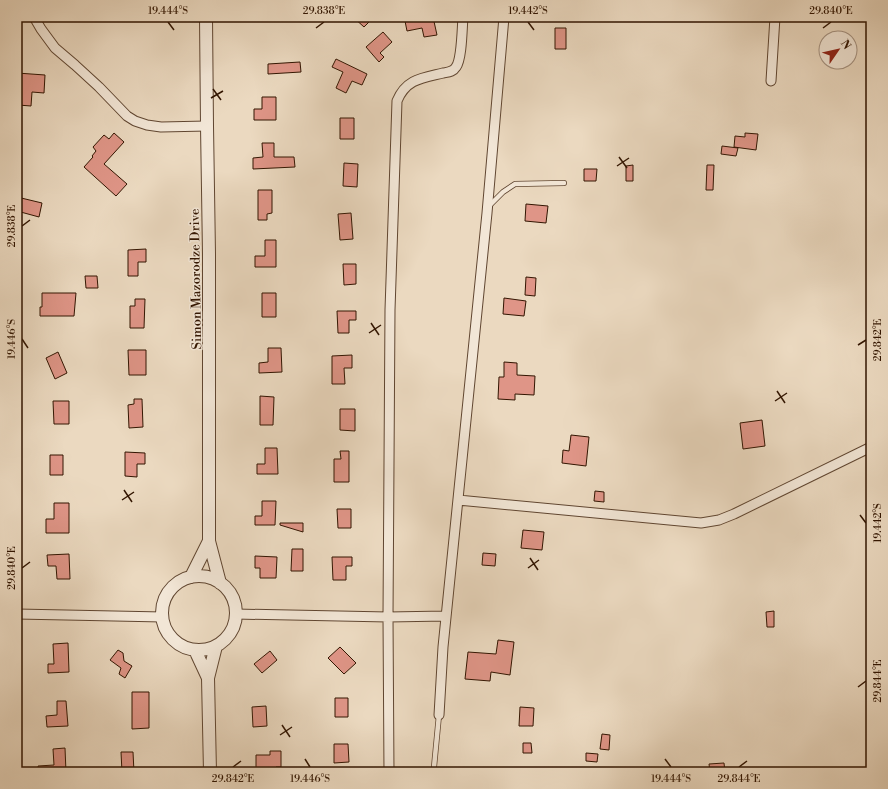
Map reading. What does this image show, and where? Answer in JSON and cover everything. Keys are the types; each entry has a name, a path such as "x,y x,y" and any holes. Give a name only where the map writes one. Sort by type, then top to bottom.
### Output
{"street":[{"path":"34,17 40,29 55,48 99,87 127,116 135,121 147,125 161,127 207,126"},
{"name":"Simon Mazorodze Drive","path":"206,17 210,262 209,541 220,583"},
{"path":"389,772 388,617 390,310 397,101 408,84 417,79 452,71 456,67 460,59 463,17"},
{"path":"439,715 446,616 487,213 504,17"},
{"path":"771,81 775,17"},
{"path":"458,500 702,523 719,520 734,514 871,446"},
{"name":"Simon Mazorodze Drive","path":"191,577 209,541"},
{"name":"Simon Mazorodze Drive","path":"191,577 201,576 211,578 220,583 232,596 236,614"},
{"path":"191,577 179,582 169,592 163,604 162,617 165,627 174,639 186,647 196,650 216,646 226,638 233,627 236,614 388,617 446,616"},
{"path":"17,614 162,617"},
{"path":"210,772 208,678 216,646"},
{"path":"196,650 208,678"}],"lane":[{"path":"487,213 491,204 503,192 515,184 564,183"},
{"path":"434,767 439,715"}],"building":[{"path":"353,17 374,17 364,27"},
{"path":"424,17 433,17 437,35 424,37 422,28 407,31 405,21"},
{"path":"555,28 566,28 566,49 555,49"},
{"path":"383,32 392,42 380,53 384,57 379,62 366,47"},
{"path":"336,59 367,74 362,85 352,81 346,93 336,88 343,72 332,67"},
{"path":"300,62 301,72 268,74 268,64"},
{"path":"17,73 45,75 44,93 32,92 31,106 18,105 19,91 17,91"},
{"path":"262,97 276,97 276,120 254,120 254,109 262,109"},
{"path":"340,118 354,118 354,139 340,139"},
{"path":"114,133 124,142 104,164 127,184 116,196 84,167 96,151 93,147 104,135 109,139"},
{"path":"745,133 758,134 756,150 734,147 735,136 745,137"},
{"path":"262,143 274,143 274,157 294,157 295,167 253,169 253,158 263,157"},
{"path":"722,146 738,148 736,156 721,154"},
{"path":"344,163 358,164 357,187 343,186"},
{"path":"633,165 633,181 626,181 626,166"},
{"path":"707,165 714,165 713,190 706,190"},
{"path":"584,169 597,169 596,181 584,181"},
{"path":"258,190 272,190 272,213 267,214 267,220 258,220"},
{"path":"17,197 42,203 39,217 17,211"},
{"path":"526,204 548,206 546,223 525,221"},
{"path":"351,213 353,239 340,240 338,214"},
{"path":"265,240 276,240 276,267 255,267 255,256 265,256"},
{"path":"146,249 146,262 138,262 138,276 128,276 128,250"},
{"path":"343,264 356,264 356,284 344,285"},
{"path":"85,276 97,276 98,288 86,288"},
{"path":"526,277 536,278 535,296 525,295"},
{"path":"42,293 76,293 74,316 40,316 40,307 42,307"},
{"path":"262,293 276,293 276,317 262,317"},
{"path":"504,298 526,301 524,316 503,314"},
{"path":"135,299 145,299 144,328 130,328 130,306 135,306"},
{"path":"337,311 356,311 356,320 349,320 349,333 338,333"},
{"path":"268,348 281,348 282,372 259,373 259,363 268,362"},
{"path":"128,350 146,350 146,375 129,375"},
{"path":"58,352 67,373 55,379 46,358"},
{"path":"352,355 352,368 344,368 345,384 332,384 332,356"},
{"path":"504,362 517,363 517,375 535,376 534,395 515,394 515,400 498,399 499,377 504,377"},
{"path":"260,396 274,397 273,425 260,425"},
{"path":"134,399 142,399 143,427 129,428 128,405 134,404"},
{"path":"53,401 69,401 69,424 54,424"},
{"path":"340,409 355,409 355,431 340,430"},
{"path":"762,420 765,446 743,449 740,423"},
{"path":"571,435 589,437 586,466 562,463 563,450 569,451"},
{"path":"265,448 277,448 278,474 257,474 257,464 265,464"},
{"path":"340,451 349,451 349,482 334,482 334,459 341,459"},
{"path":"125,452 145,453 145,464 137,464 137,477 125,476"},
{"path":"50,455 63,455 63,475 50,475"},
{"path":"595,491 604,492 604,502 594,501"},
{"path":"262,501 276,501 275,525 255,525 255,516 262,516"},
{"path":"54,503 69,503 69,533 46,533 46,519 54,519"},
{"path":"337,509 351,509 351,528 338,528"},
{"path":"280,523 303,523 303,532 280,525"},
{"path":"523,530 544,532 542,550 521,548"},
{"path":"292,549 303,549 303,571 291,571"},
{"path":"483,553 496,554 495,566 482,565"},
{"path":"69,554 70,579 57,579 56,566 48,566 47,555"},
{"path":"255,556 277,557 276,578 260,578 260,568 255,568"},
{"path":"332,557 352,557 352,566 346,566 346,580 333,580"},
{"path":"774,611 774,627 767,627 766,612"},
{"path":"498,640 514,642 510,675 491,672 490,681 465,679 468,652 496,654"},
{"path":"68,643 69,672 48,673 48,664 54,664 53,644"},
{"path":"340,647 356,663 344,674 328,658"},
{"path":"118,650 123,653 124,661 132,666 125,678 119,674 121,668 110,660"},
{"path":"270,651 277,660 262,673 254,664"},
{"path":"132,692 149,692 149,728 132,729"},
{"path":"335,698 348,698 348,717 335,717"},
{"path":"57,701 66,701 68,726 47,727 46,716 57,715"},
{"path":"266,706 267,726 253,727 252,707"},
{"path":"520,707 534,708 533,726 519,726"},
{"path":"602,734 610,735 609,750 600,749"},
{"path":"523,743 531,743 532,753 523,753"},
{"path":"334,744 348,744 349,762 334,763"},
{"path":"65,748 66,772 39,772 38,766 54,765 53,749"},
{"path":"270,751 281,751 281,767 276,767 276,772 256,772 256,755 270,755"},
{"path":"121,752 133,752 134,772 122,772"},
{"path":"586,753 598,754 597,762 586,761"},
{"path":"724,763 725,772 710,772 709,764"}]}
